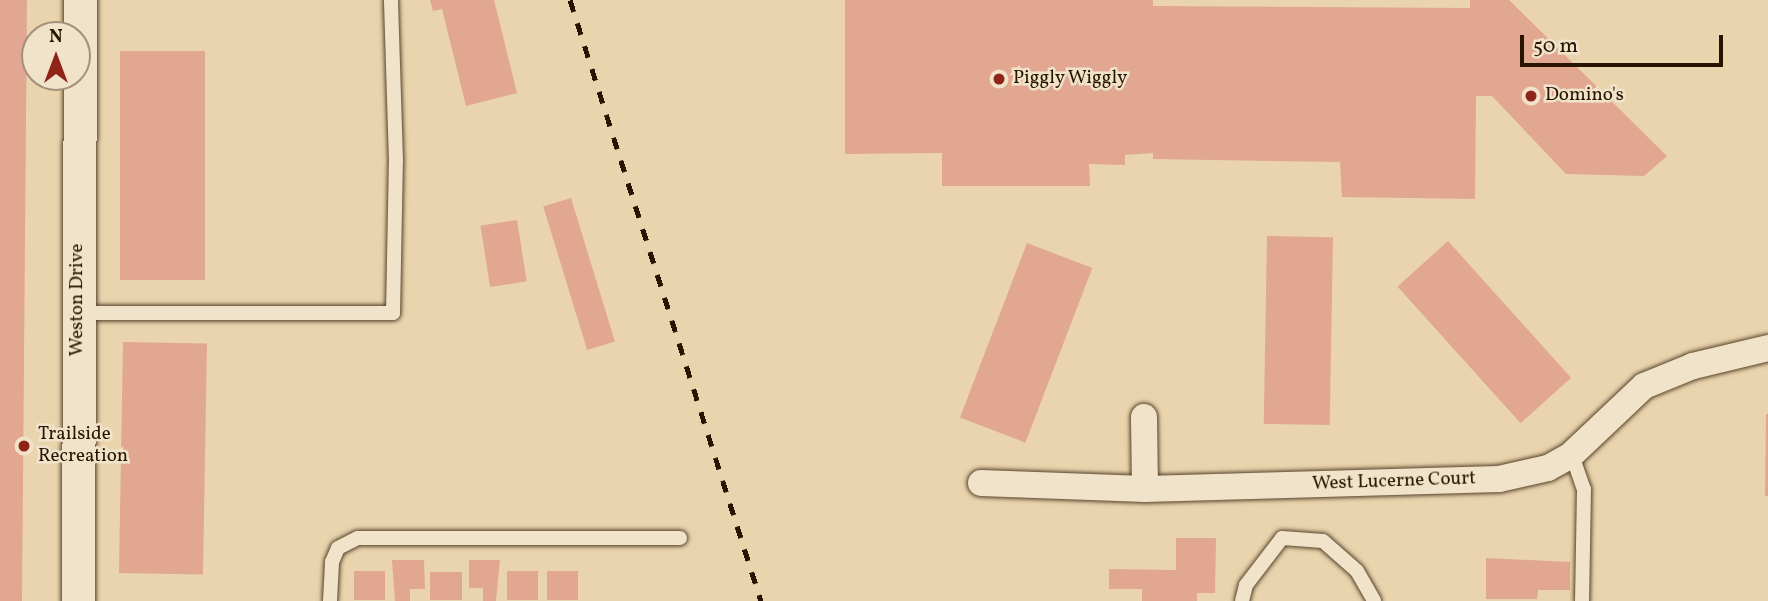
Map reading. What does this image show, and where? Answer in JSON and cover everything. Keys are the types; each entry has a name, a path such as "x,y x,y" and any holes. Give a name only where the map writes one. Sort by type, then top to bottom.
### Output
{"street":[{"name":"Weston Drive","path":"78,601 80,0"},
{"name":"West Lucerne Court","path":"981,483 1145,489 1500,479 1548,468 1572,455 1644,386 1693,366 1768,348"},
{"path":"1144,417 1145,489"}],"lane":[{"path":"78,313 393,313 396,161 391,0"},
{"path":"1572,455 1584,489 1582,601"},
{"path":"330,601 332,562 338,548 358,538 680,538"},
{"path":"1242,601 1246,585 1282,538 1323,541 1357,572 1374,601"}],"building":[{"path":"0,0 27,0 27,21 21,21 21,91 26,91 22,601 0,601"},
{"path":"430,0 494,0 517,93 466,106 442,9 433,11"},
{"path":"845,0 1153,0 1153,6 1470,8 1470,0 1509,0 1667,156 1644,176 1566,174 1492,96 1476,96 1475,199 1342,197 1340,162 1153,159 1153,153 1125,155 1125,165 1089,164 1090,186 942,186 942,153 845,154"},
{"path":"120,51 205,51 205,280 120,280"},
{"path":"571,198 615,341 587,350 543,206"},
{"path":"517,220 527,281 490,287 480,226"},
{"path":"1267,236 1333,237 1330,425 1264,424"},
{"path":"1448,241 1571,378 1521,423 1397,287"},
{"path":"1027,243 1092,268 1025,443 960,418"},
{"path":"123,342 207,343 203,574 119,573"},
{"path":"1768,414 1768,496 1765,496"},
{"path":"1176,538 1216,538 1215,593 1197,593 1197,601 1142,601 1142,589 1109,589 1109,569 1176,570"},
{"path":"1486,558 1570,562 1570,590 1538,590 1537,599 1486,599"},
{"path":"392,560 424,560 425,589 410,589 410,601 395,601"},
{"path":"469,560 500,560 496,601 483,601 483,588 469,588"},
{"path":"354,571 385,571 385,600 354,600"},
{"path":"507,571 538,571 538,600 507,600"},
{"path":"547,571 578,571 578,600 547,600"},
{"path":"430,572 462,572 462,600 430,600"}],"railway":[{"path":"570,0 761,601"}],"place":[{"name":"Piggly Wiggly","path":"999,79"},
{"name":"Domino's","path":"1531,96"},
{"name":"Trailside Recreation","path":"24,446"}]}
